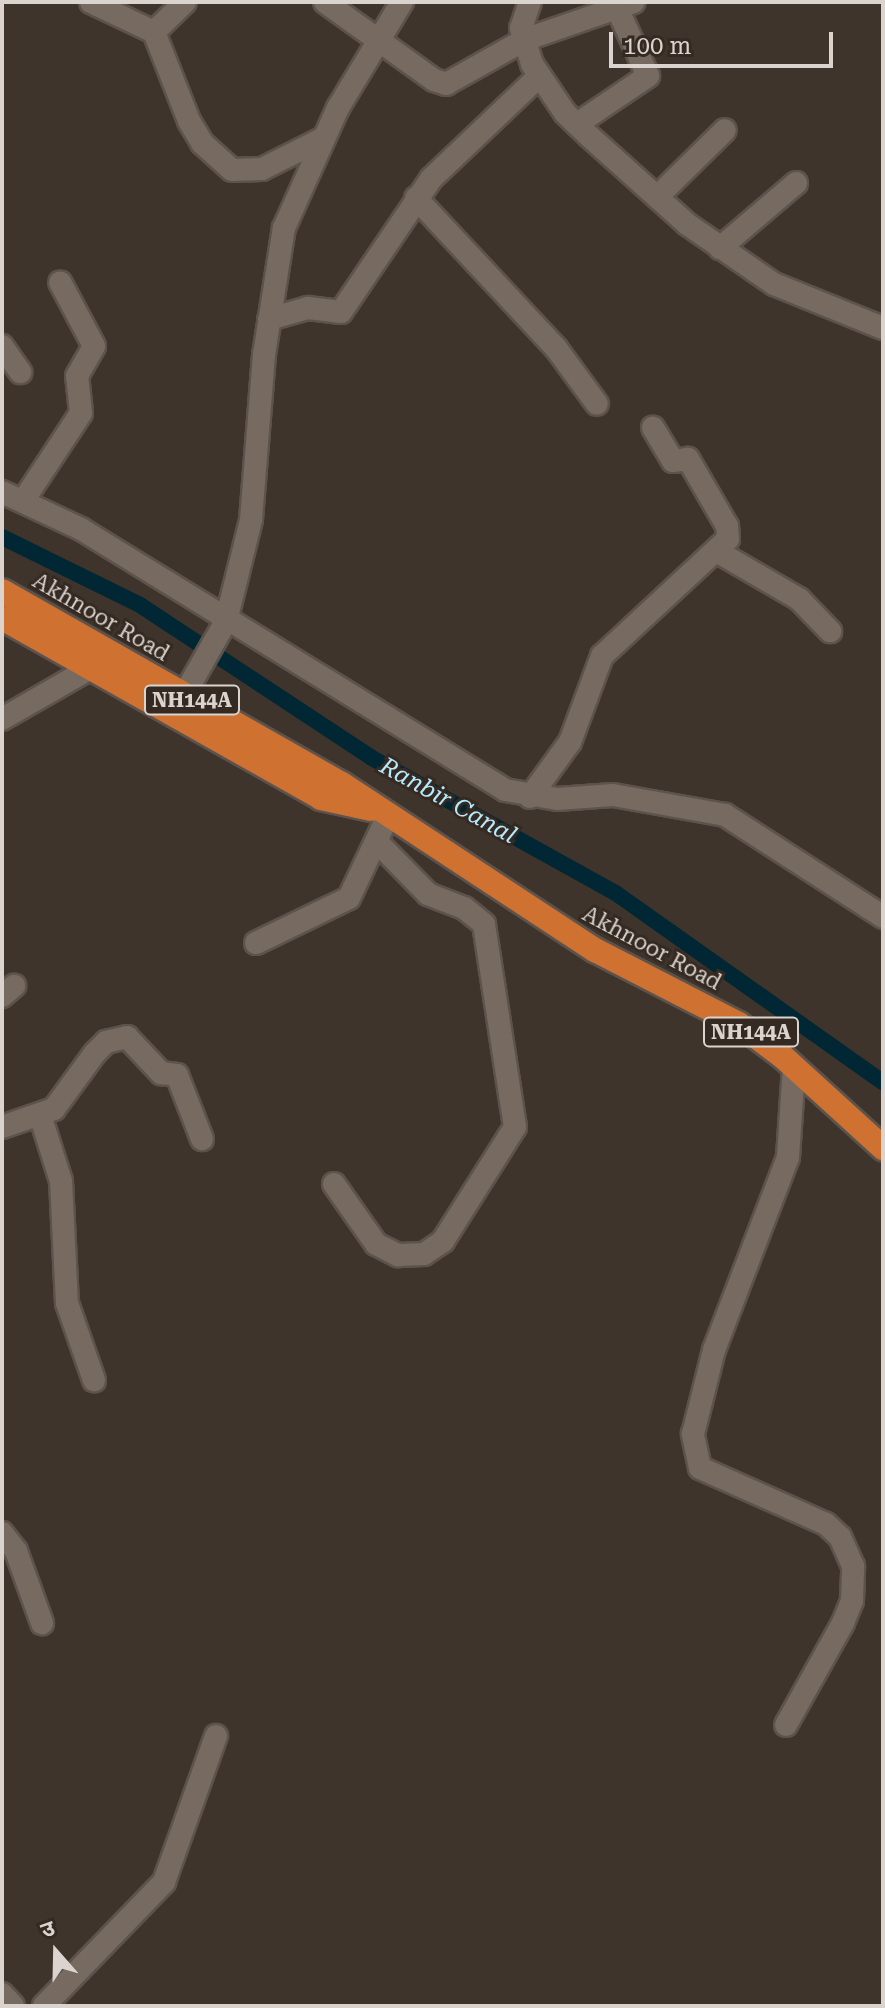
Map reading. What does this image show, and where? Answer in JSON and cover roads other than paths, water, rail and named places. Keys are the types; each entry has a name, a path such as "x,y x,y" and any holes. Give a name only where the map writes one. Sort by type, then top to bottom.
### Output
{"highway":[{"name":"Akhnoor Road","path":"2,591 385,813 595,950 739,1024 794,1067 883,1148"},
{"name":"Akhnoor Road","path":"2,618 321,798 385,813"}],"street":[{"path":"91,2 154,32 189,121 202,143 232,170 262,169 324,138"},
{"path":"154,32 185,2"},
{"path":"325,2 446,84 524,40 625,5 648,76 577,124"},
{"path":"184,695 226,621 251,520 269,319 284,228 324,138 402,2"},
{"path":"530,2 521,28 524,40 539,76 577,124 657,197 720,248 821,307 883,328"},
{"path":"269,319 308,308 341,312 416,198 539,76"},
{"path":"657,197 725,130"},
{"path":"720,248 796,183"},
{"path":"416,198 556,348 597,404"},
{"path":"60,282 94,346 77,376 81,413 12,496 81,529 505,790 530,797 613,795 725,815 883,917"},
{"path":"2,346 20,372"},
{"path":"530,797 570,742 602,656 718,552 728,539 727,526 688,459 673,461 653,428"},
{"path":"718,552 799,599 830,631"},
{"path":"2,719 89,669"},
{"path":"256,943 349,898 377,842 385,813"},
{"path":"334,1184 376,1244 398,1255 424,1254 443,1241 515,1127 484,924 464,908 428,894 377,842"},
{"path":"2,1127 41,1118 64,1098 106,1042 127,1037 161,1073 177,1075 202,1139"},
{"path":"786,1725 852,1601 850,1558 826,1524 708,1474 694,1455 693,1434 714,1350 788,1157 794,1067"},
{"path":"41,1118 61,1181 67,1303 94,1380"},
{"path":"2,1533 16,1551 42,1623"},
{"path":"44,2006 164,1882 216,1736"},
{"path":"2,1994 13,2006"}],"waterway":[{"name":"Ranbir Canal","path":"2,537 140,605 372,758 617,894 883,1082"}]}
